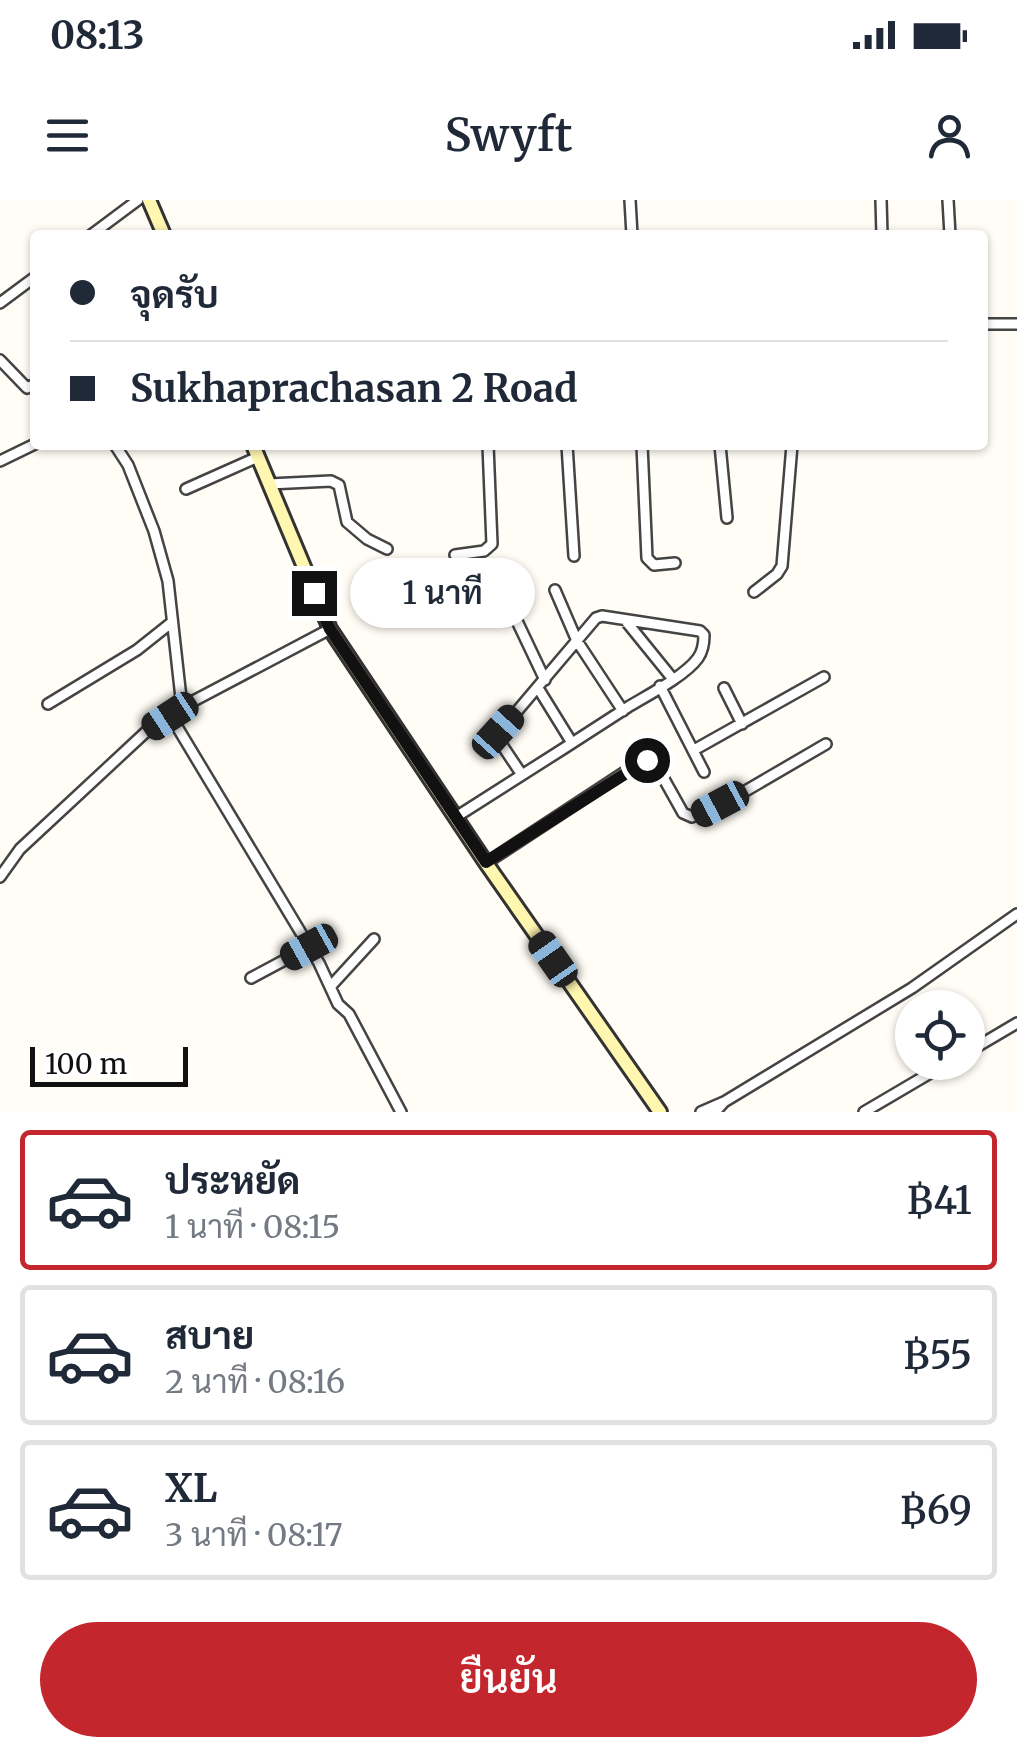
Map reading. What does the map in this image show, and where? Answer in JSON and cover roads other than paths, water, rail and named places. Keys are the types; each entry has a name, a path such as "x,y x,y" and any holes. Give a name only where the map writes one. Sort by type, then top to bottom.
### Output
{"street":[{"path":"630,200 632,230"},
{"path":"880,200 882,230"},
{"path":"948,200 950,230"},
{"path":"99,230 148,201 162,230"},
{"path":"0,303 30,280"},
{"path":"988,324 1017,324"},
{"path":"0,360 27,388 30,386"},
{"path":"0,461 30,446"},
{"path":"118,450 154,531 168,581 182,706"},
{"path":"455,554 484,552 492,544 488,450"},
{"path":"568,450 574,556"},
{"path":"642,450 648,558 654,564 675,563"},
{"path":"720,450 727,518"},
{"path":"754,592 782,566 792,450"},
{"path":"186,489 255,451 330,629 660,1112"},
{"path":"269,484 331,481 339,485 347,522 387,549"},
{"path":"555,590 576,641 623,710"},
{"path":"506,598 541,684 572,743"},
{"path":"456,817 522,775 572,743 672,678 698,658 704,635 700,631 596,618 496,736 522,775"},
{"path":"625,620 672,678"},
{"path":"48,704 136,650 170,623"},
{"path":"0,877 20,850 148,730 182,706 330,629"},
{"path":"694,750 824,677"},
{"path":"660,686 704,772"},
{"path":"724,688 742,724"},
{"path":"170,716 309,947 338,1004 349,1014 401,1112"},
{"path":"486,862 640,762 654,764 683,812 692,817 826,744"},
{"path":"701,1112 724,1102 912,988 1017,914"},
{"path":"330,987 374,939"},
{"path":"251,978 309,947"},
{"path":"985,1042 1017,1023"},
{"path":"864,1112 919,1080"},
{"path":"715,1112 724,1102"}]}
